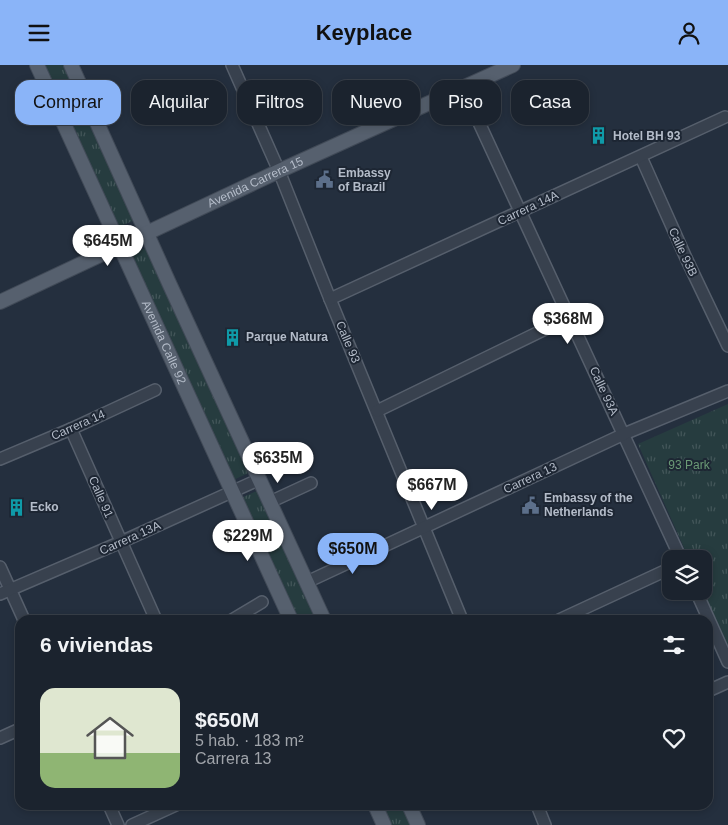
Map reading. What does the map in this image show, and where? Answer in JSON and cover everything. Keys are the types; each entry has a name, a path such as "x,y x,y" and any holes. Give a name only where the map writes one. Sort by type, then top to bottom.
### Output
{"main road":[{"name":"Avenida Calle 92","path":"37,65 289,615"},
{"path":"71,65 322,615"},
{"name":"Avenida Carrera 15","path":"481,80 514,65"},
{"name":"Avenida Carrera 15","path":"0,302 279,171 430,103"},
{"path":"377,810 384,825"},
{"path":"411,810 418,825"}],"street":[{"name":"Calle 93","path":"232,65 279,171 460,615"},
{"name":"Carrera 14A","path":"330,299 725,117"},
{"name":"Calle 93A","path":"480,125 677,550"},
{"name":"Calle 93B","path":"641,157 728,346"},
{"path":"377,411 570,317"},
{"name":"Carrera 14","path":"0,459 155,390"},
{"name":"Carrera 13","path":"307,582 624,434 728,391"},
{"name":"Calle 91","path":"71,429 154,615"},
{"name":"Carrera 13A","path":"5,592 260,479"},
{"path":"270,502 311,483"},
{"path":"0,567 5,592 21,615"},
{"path":"570,615 662,572"},
{"path":"700,600 707,615"},
{"path":"240,615 262,602"},
{"path":"713,629 728,662"},
{"path":"713,689 728,682"},
{"path":"0,738 15,731"},
{"path":"111,810 118,825"},
{"path":"132,825 165,810"},
{"path":"539,810 545,825"}],"green space":[{"path":"42,65 66,65 73,80 49,80"},
{"path":"70,125 94,125 137,219 117,228"},
{"path":"148,247 251,472 231,481 128,256"},
{"name":"93 Park","path":"728,404 728,647 707,600 712,600 712,550 685,550 638,444"},
{"path":"259,490 316,615 292,615 239,499"},
{"path":"382,810 406,810 413,825 389,825"}],"place":[{"name":"Hotel BH 93","path":"599,136"},
{"name":"Embassy of Brazil","path":"324,180"},
{"name":"Parque Natura","path":"232,337"},
{"name":"Embassy of the Netherlands","path":"530,505"},
{"name":"Ecko","path":"16,507"}]}
